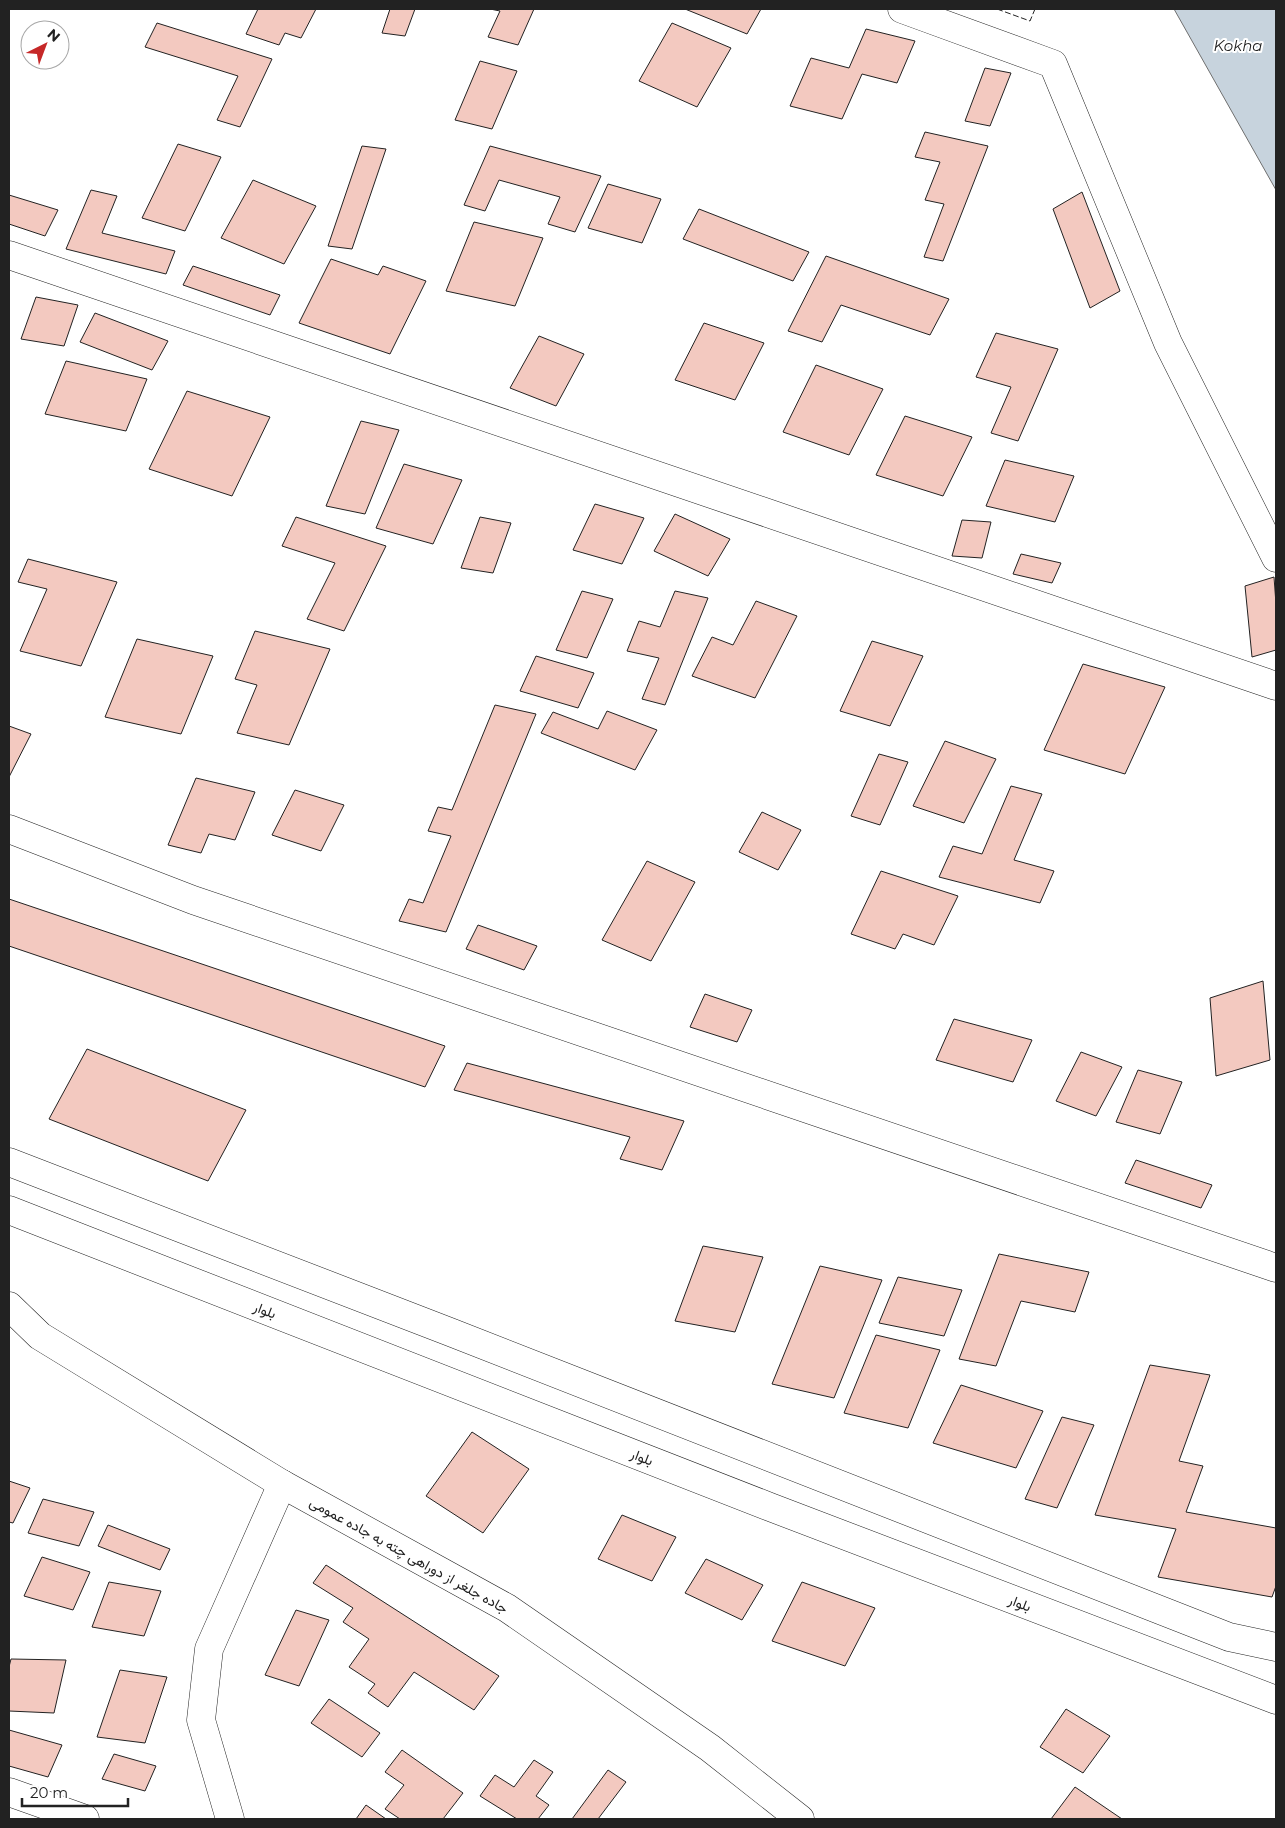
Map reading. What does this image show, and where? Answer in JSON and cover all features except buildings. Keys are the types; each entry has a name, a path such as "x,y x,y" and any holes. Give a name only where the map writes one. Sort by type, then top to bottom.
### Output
{"street":[{"path":"902,9 1053,64 1168,343 1276,558"},
{"path":"9,255 1276,686"},
{"path":"9,829 193,900 1276,1268"},
{"path":"9,1162 1229,1636 1276,1647"},
{"name":"بلوار","path":"9,1210 770,1508 1276,1700"},
{"name":"جاده جلغر از دوراهی چته به جاده عمومی","path":"9,1306 40,1336 282,1484 507,1608 710,1748 800,1819"},
{"path":"230,1819 200,1720 209,1649 282,1484"},
{"path":"9,1792 85,1819"}],"water":[{"name":"Kokha","path":"1174,9 1276,9 1276,190"}],"fence":[{"path":"997,9 1030,21 1035,9"}]}
